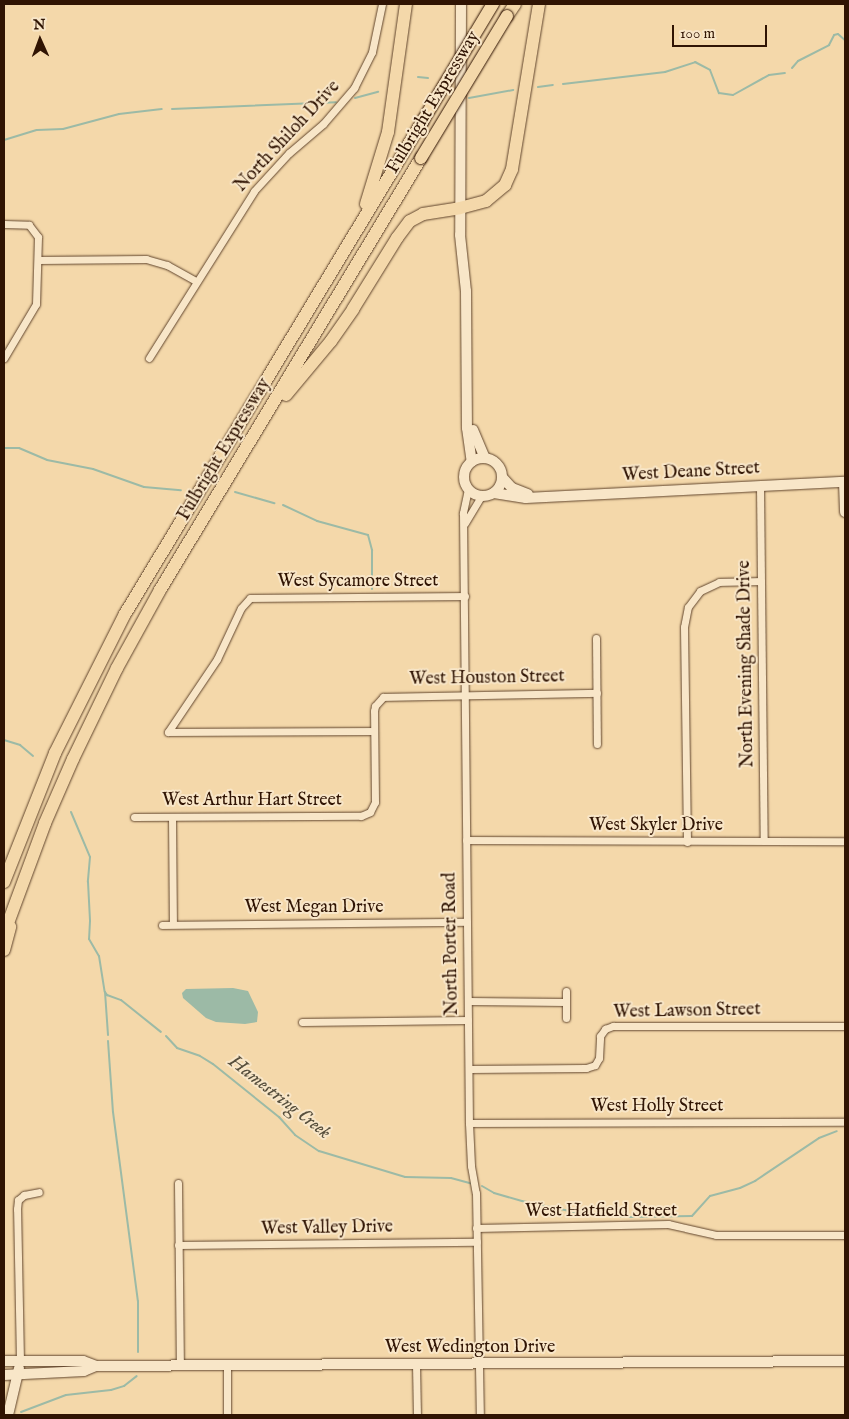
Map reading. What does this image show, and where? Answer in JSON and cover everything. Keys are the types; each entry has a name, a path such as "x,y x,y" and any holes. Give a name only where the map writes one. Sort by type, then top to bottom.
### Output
{"highway":[{"path":"358,229 388,132 406,4"},
{"name":"Fulbright Expressway","path":"4,882 55,753 125,614 493,4"},
{"name":"Fulbright Expressway","path":"4,934 73,759 117,668 160,590 515,4"},
{"path":"258,428 330,342 354,309 403,228 423,214 460,208 492,198 501,190 509,178 538,4"},
{"path":"4,950 25,877"}],"street":[{"name":"North Shiloh Drive","path":"148,358 254,191 289,153 323,124 354,88 372,52 382,4"},
{"path":"461,4 460,208 465,284 468,421 472,462"},
{"path":"4,224 24,223 34,228 38,237 36,304 4,358"},
{"path":"38,260 146,259 167,265 196,281"},
{"path":"468,421 485,458 499,466 502,477 494,493 482,495 468,489 465,472 472,462 485,458"},
{"name":"West Deane Street","path":"502,477 512,488 539,497"},
{"path":"845,482 845,512"},
{"name":"West Deane Street","path":"494,493 526,498 845,482"},
{"name":"North Evening Shade Drive","path":"760,486 764,841"},
{"name":"North Porter Road","path":"468,489 463,513 468,1069 469,1123 477,1242 480,1415"},
{"path":"464,523 482,495"},
{"path":"687,842 684,627 688,607 700,591 719,582 760,581"},
{"name":"West Sycamore Street","path":"374,731 168,732 217,659 241,608 250,598 465,596"},
{"path":"596,638 597,744"},
{"name":"West Houston Street","path":"374,731 374,711 378,700 390,696 596,693"},
{"name":"West Arthur Hart Street","path":"134,817 361,816 370,812 375,802 374,731"},
{"path":"172,817 173,924"},
{"name":"West Skyler Drive","path":"466,840 845,841"},
{"name":"West Megan Drive","path":"162,924 467,922"},
{"path":"566,991 566,1018"},
{"path":"468,1001 566,1002"},
{"path":"302,1022 468,1020"},
{"name":"West Lawson Street","path":"468,1069 586,1068 595,1065 599,1058 600,1036 605,1029 613,1026 845,1026"},
{"name":"West Holly Street","path":"469,1123 845,1122"},
{"path":"178,1183 180,1366"},
{"path":"8,1415 19,1374 20,1361 18,1200 24,1195 39,1192"},
{"name":"West Hatfield Street","path":"476,1228 668,1224 716,1235 845,1235"},
{"name":"West Valley Drive","path":"178,1245 477,1242"},
{"name":"West Wedington Drive","path":"4,1362 83,1361 96,1366 227,1366 845,1361"},
{"path":"416,1364 417,1415"},
{"name":"West Wedington Drive","path":"4,1375 84,1371 96,1366"},
{"path":"227,1366 227,1415"}],"shaded area":[{"path":"233,988 248,991 258,1012 257,1022 245,1024 216,1022 206,1018 183,998 182,993 186,989"}],"waterway":[{"path":"792,68 798,61 829,45 834,35 838,34 845,40"},
{"path":"563,84 665,72 695,62 710,70 719,93 733,95 769,75 785,73"},
{"path":"418,77 428,78"},
{"path":"538,87 553,85"},
{"path":"469,98 513,90"},
{"path":"355,98 378,92"},
{"path":"172,109 336,102"},
{"path":"4,140 37,130 63,129 119,114 162,109"},
{"path":"4,448 19,448 47,460 93,469 144,487 181,490"},
{"path":"235,492 274,503"},
{"path":"283,505 317,521 368,535 372,550 372,589"},
{"name":"Hamestring Creek","path":"4,740 20,745 33,756"},
{"name":"Hamestring Creek","path":"71,812 90,857 88,882 89,939 99,956 105,992 107,995 121,1000 161,1032"},
{"path":"105,992 108,1035"},
{"name":"Hamestring Creek","path":"166,1036 177,1048 200,1056 213,1064 279,1117 295,1135 319,1151 405,1177 451,1178 470,1183"},
{"path":"108,1041 113,1112 138,1301 138,1352"},
{"name":"Hamestring Creek","path":"482,1186 494,1193 522,1201 589,1215 631,1217 692,1216 710,1196 740,1188 755,1181 819,1138 837,1131"},
{"path":"21,1412 66,1395 111,1390 124,1386 137,1376"}]}
